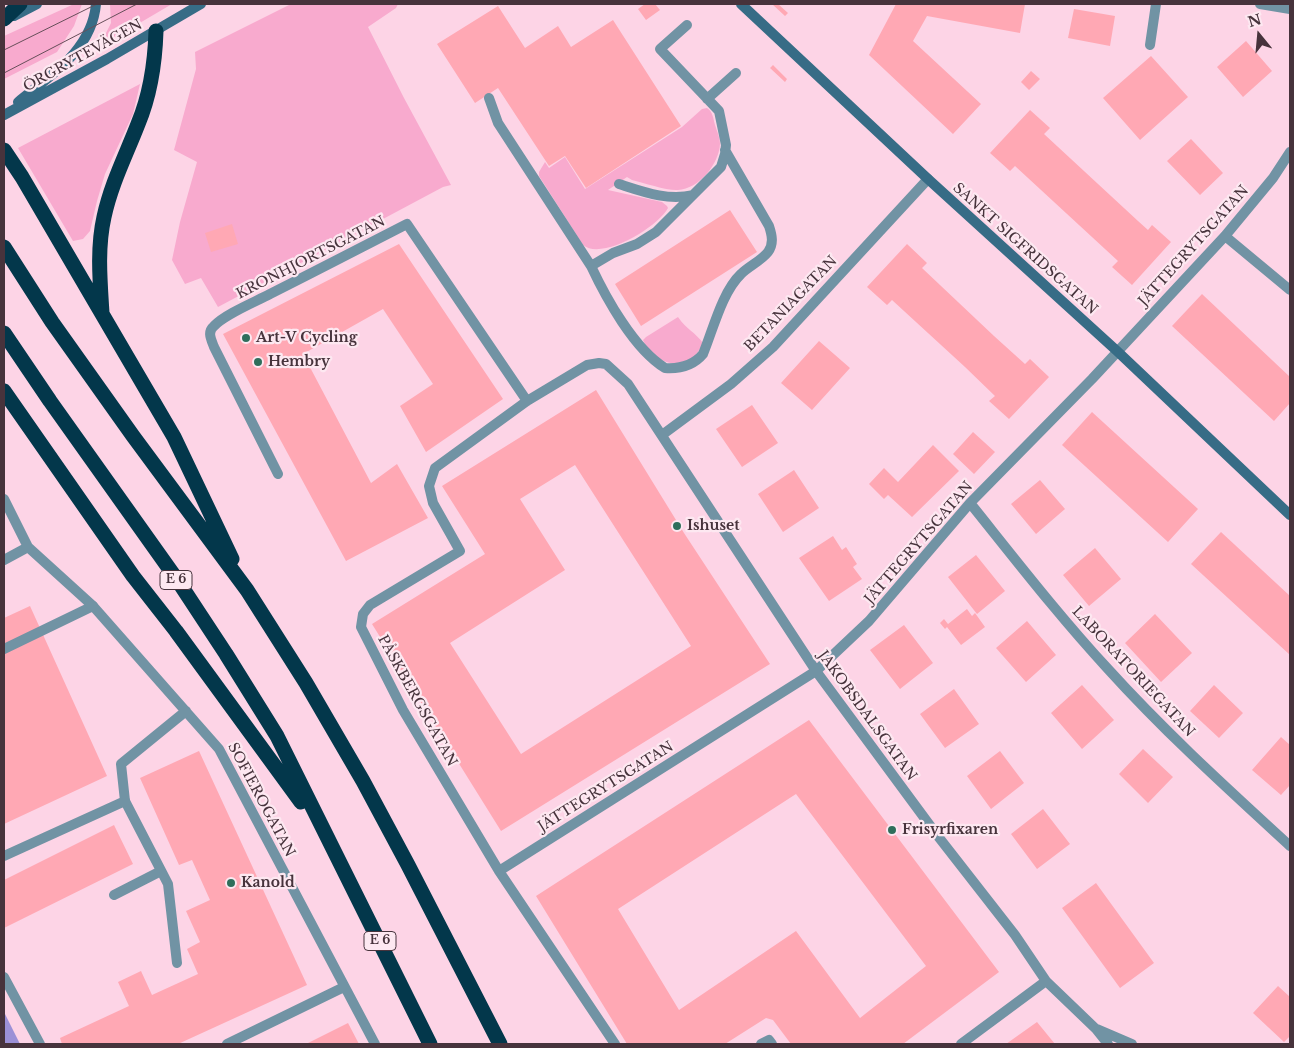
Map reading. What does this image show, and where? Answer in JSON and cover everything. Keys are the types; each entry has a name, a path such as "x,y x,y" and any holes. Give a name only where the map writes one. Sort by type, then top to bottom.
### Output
{"highway":[{"path":"4,20 20,4"},
{"path":"103,317 100,281 100,246 103,218 120,164 138,124 151,86 156,60 156,31"},
{"path":"4,150 22,177 174,436 247,590"},
{"path":"4,247 52,322 133,436 247,590 306,683 363,781 500,1044"},
{"name":"E 6","path":"4,333 50,402 178,582 277,736 430,1044"},
{"path":"4,390 133,576 268,756 328,840"}],"street":[{"path":"4,20 37,4"},
{"path":"4,115 79,48 91,28 96,4"},
{"name":"ÖRGRYTEVÄGEN","path":"4,115 156,31 200,4"},
{"name":"SANKT SIGFRIDSGATAN","path":"741,4 928,179 1117,351 1290,515"},
{"path":"1150,45 1156,4"},
{"path":"1260,4 1290,10"},
{"path":"488,98 498,123 591,266 599,284 645,352 665,368 678,368 692,364 702,354 733,284 741,274 768,252 772,244 772,237 769,226 726,150 719,111 660,49 686,25"},
{"path":"707,99 736,73"},
{"path":"591,266 613,253 637,244 656,232 721,166 726,150"},
{"name":"JÄTTEGRYTSGATAN","path":"500,870 816,671 869,621 970,503 1092,379 1225,236 1273,178 1290,152"},
{"name":"BETANIAGATAN","path":"662,435 731,384 773,347 928,179"},
{"path":"619,184 668,198 694,194"},
{"name":"KRONHJORTSGATAN","path":"278,474 214,347 209,335 213,326 251,304 407,224 527,401"},
{"path":"1225,236 1290,290"},
{"name":"PÅSKBERGSGATAN","path":"615,1044 500,870 403,710 360,627 363,614 370,605 460,551 434,503 429,486 435,468 527,401 587,365 606,364 628,384"},
{"name":"JAKOBSDALSGATAN","path":"628,384 816,671 937,836 1015,936 1046,981 1096,1028 1108,1044"},
{"name":"SOFIEROGATAN","path":"4,499 28,547 92,606 219,750 374,1044"},
{"name":"LABORATORIEGATAN","path":"970,503 1051,603 1108,669 1189,752 1290,846"},
{"path":"4,560 28,547"},
{"path":"4,649 92,606"},
{"path":"177,963 168,884 125,801 121,764 186,711"},
{"path":"4,856 125,801"},
{"path":"114,895 161,871"},
{"path":"4,978 40,1044"},
{"path":"961,1044 1046,981"},
{"path":"227,1044 344,987"},
{"path":"1096,1028 1132,1044"},
{"path":"761,1044 769,1040 772,1044"}],"shaded area":[{"path":"74,4 82,4 74,26 57,52 4,79 4,36"},
{"path":"110,4 172,4 107,41 104,37 111,23"},
{"path":"291,4 398,4 396,8 368,27 451,185 443,187 218,307 201,278 185,284 172,260 180,222 197,162 174,150 196,69 195,52"},
{"path":"140,84 133,114 105,174 90,231 83,239 73,241 18,148"},
{"path":"707,108 712,115 720,144 716,159 706,174 686,189 678,190 656,187 627,177 608,190 662,202 668,208 653,224 629,240 603,249 592,249 583,245 539,176 539,172 545,162 549,168 565,157 585,189 682,127 702,109"},
{"path":"678,317 703,343 692,359 678,364 664,361 657,357 643,340"},
{"path":"4,1011 5,1014 20,1044 4,1044"}],"building":[{"path":"645,4 655,4 660,10 646,20 638,9"},
{"path":"772,4 778,4 788,13 785,16"},
{"path":"896,4 1025,4 1020,33 927,16 913,41 981,104 953,134 869,55"},
{"path":"498,6 525,48 558,26 571,47 613,20 681,126 586,188 565,156 549,166 498,88 475,103 437,44"},
{"path":"1074,9 1115,16 1110,46 1068,38"},
{"path":"1246,41 1272,71 1243,97 1217,67"},
{"path":"1151,56 1188,97 1140,140 1103,98"},
{"path":"773,65 787,79 785,82 770,68"},
{"path":"1031,71 1040,79 1029,90 1021,82"},
{"path":"1030,110 1050,128 1044,134 1148,230 1152,225 1171,242 1132,285 1112,267 1118,261 1015,166 1010,171 990,153"},
{"path":"1191,139 1223,173 1200,195 1167,161"},
{"path":"730,210 757,252 641,326 615,284"},
{"path":"232,224 238,244 211,252 205,233"},
{"path":"399,244 503,399 426,452 400,406 433,384 383,309 303,354 371,483 397,464 428,518 346,561 223,334"},
{"path":"907,244 927,263 922,268 994,336 1025,364 1030,359 1049,377 1009,419 989,401 995,396 965,367 892,300 887,305 867,287"},
{"path":"1202,294 1290,377 1290,403 1274,421 1172,326"},
{"path":"819,341 850,368 812,410 781,383"},
{"path":"596,390 684,533 770,664 501,831 372,624 485,554 442,486","holes":["575,465 691,646 521,754 450,643 565,570 520,499"]},
{"path":"752,405 778,443 742,467 716,429"},
{"path":"1092,412 1198,509 1168,542 1062,445"},
{"path":"973,432 995,452 974,474 953,454"},
{"path":"933,445 959,471 912,517 888,495 884,499 869,484 884,468 898,482"},
{"path":"794,470 819,508 783,532 758,494"},
{"path":"1040,480 1065,509 1036,534 1011,504"},
{"path":"1221,532 1290,596 1290,655 1191,564"},
{"path":"833,536 842,550 846,547 857,564 853,567 862,579 829,601 799,558"},
{"path":"1095,548 1121,579 1089,606 1063,575"},
{"path":"976,555 1005,591 977,614 948,577"},
{"path":"30,606 107,776 4,824 4,618"},
{"path":"967,609 972,616 975,613 985,627 961,645 947,627 945,629 940,623 944,619 948,624"},
{"path":"1155,614 1192,653 1161,682 1125,643"},
{"path":"1027,621 1056,655 1026,682 996,648"},
{"path":"904,625 933,663 900,689 870,650"},
{"path":"1082,685 1114,720 1082,749 1051,713"},
{"path":"1214,685 1243,713 1219,738 1190,711"},
{"path":"954,689 979,724 945,748 920,714"},
{"path":"809,720 999,972 903,1044 791,1044 773,1020 766,1018 725,1044 627,1044 536,896","holes":["796,794 926,966 860,1018 796,931 679,1010 618,909"]},
{"path":"1281,737 1290,745 1290,785 1281,795 1252,770"},
{"path":"1143,749 1173,777 1148,803 1119,774"},
{"name":"Kanold","path":"199,751 307,985 178,1044 62,1044 60,1038 129,1006 118,982 141,971 152,995 198,974 187,949 200,942 186,911 210,900 192,860 179,865 140,778"},
{"path":"1000,751 1024,783 991,809 967,776"},
{"path":"1043,809 1070,844 1037,869 1011,834"},
{"path":"114,825 133,864 4,928 4,880"},
{"path":"1096,883 1154,963 1120,988 1062,908"},
{"path":"1278,986 1290,997 1290,1036 1284,1042 1253,1013"},
{"path":"1037,1022 1055,1044 1006,1044"},
{"path":"348,1023 359,1044 306,1044"}],"tram line":[{"path":"4,50 97,4"},
{"path":"4,73 137,4"}],"place":[{"name":"Art-V Cycling","path":"246,338"},
{"name":"Hembry","path":"258,362"},
{"name":"Ishuset","path":"677,526"},
{"name":"Frisyrfixaren","path":"892,830"},
{"name":"Kanold","path":"231,883"}]}
